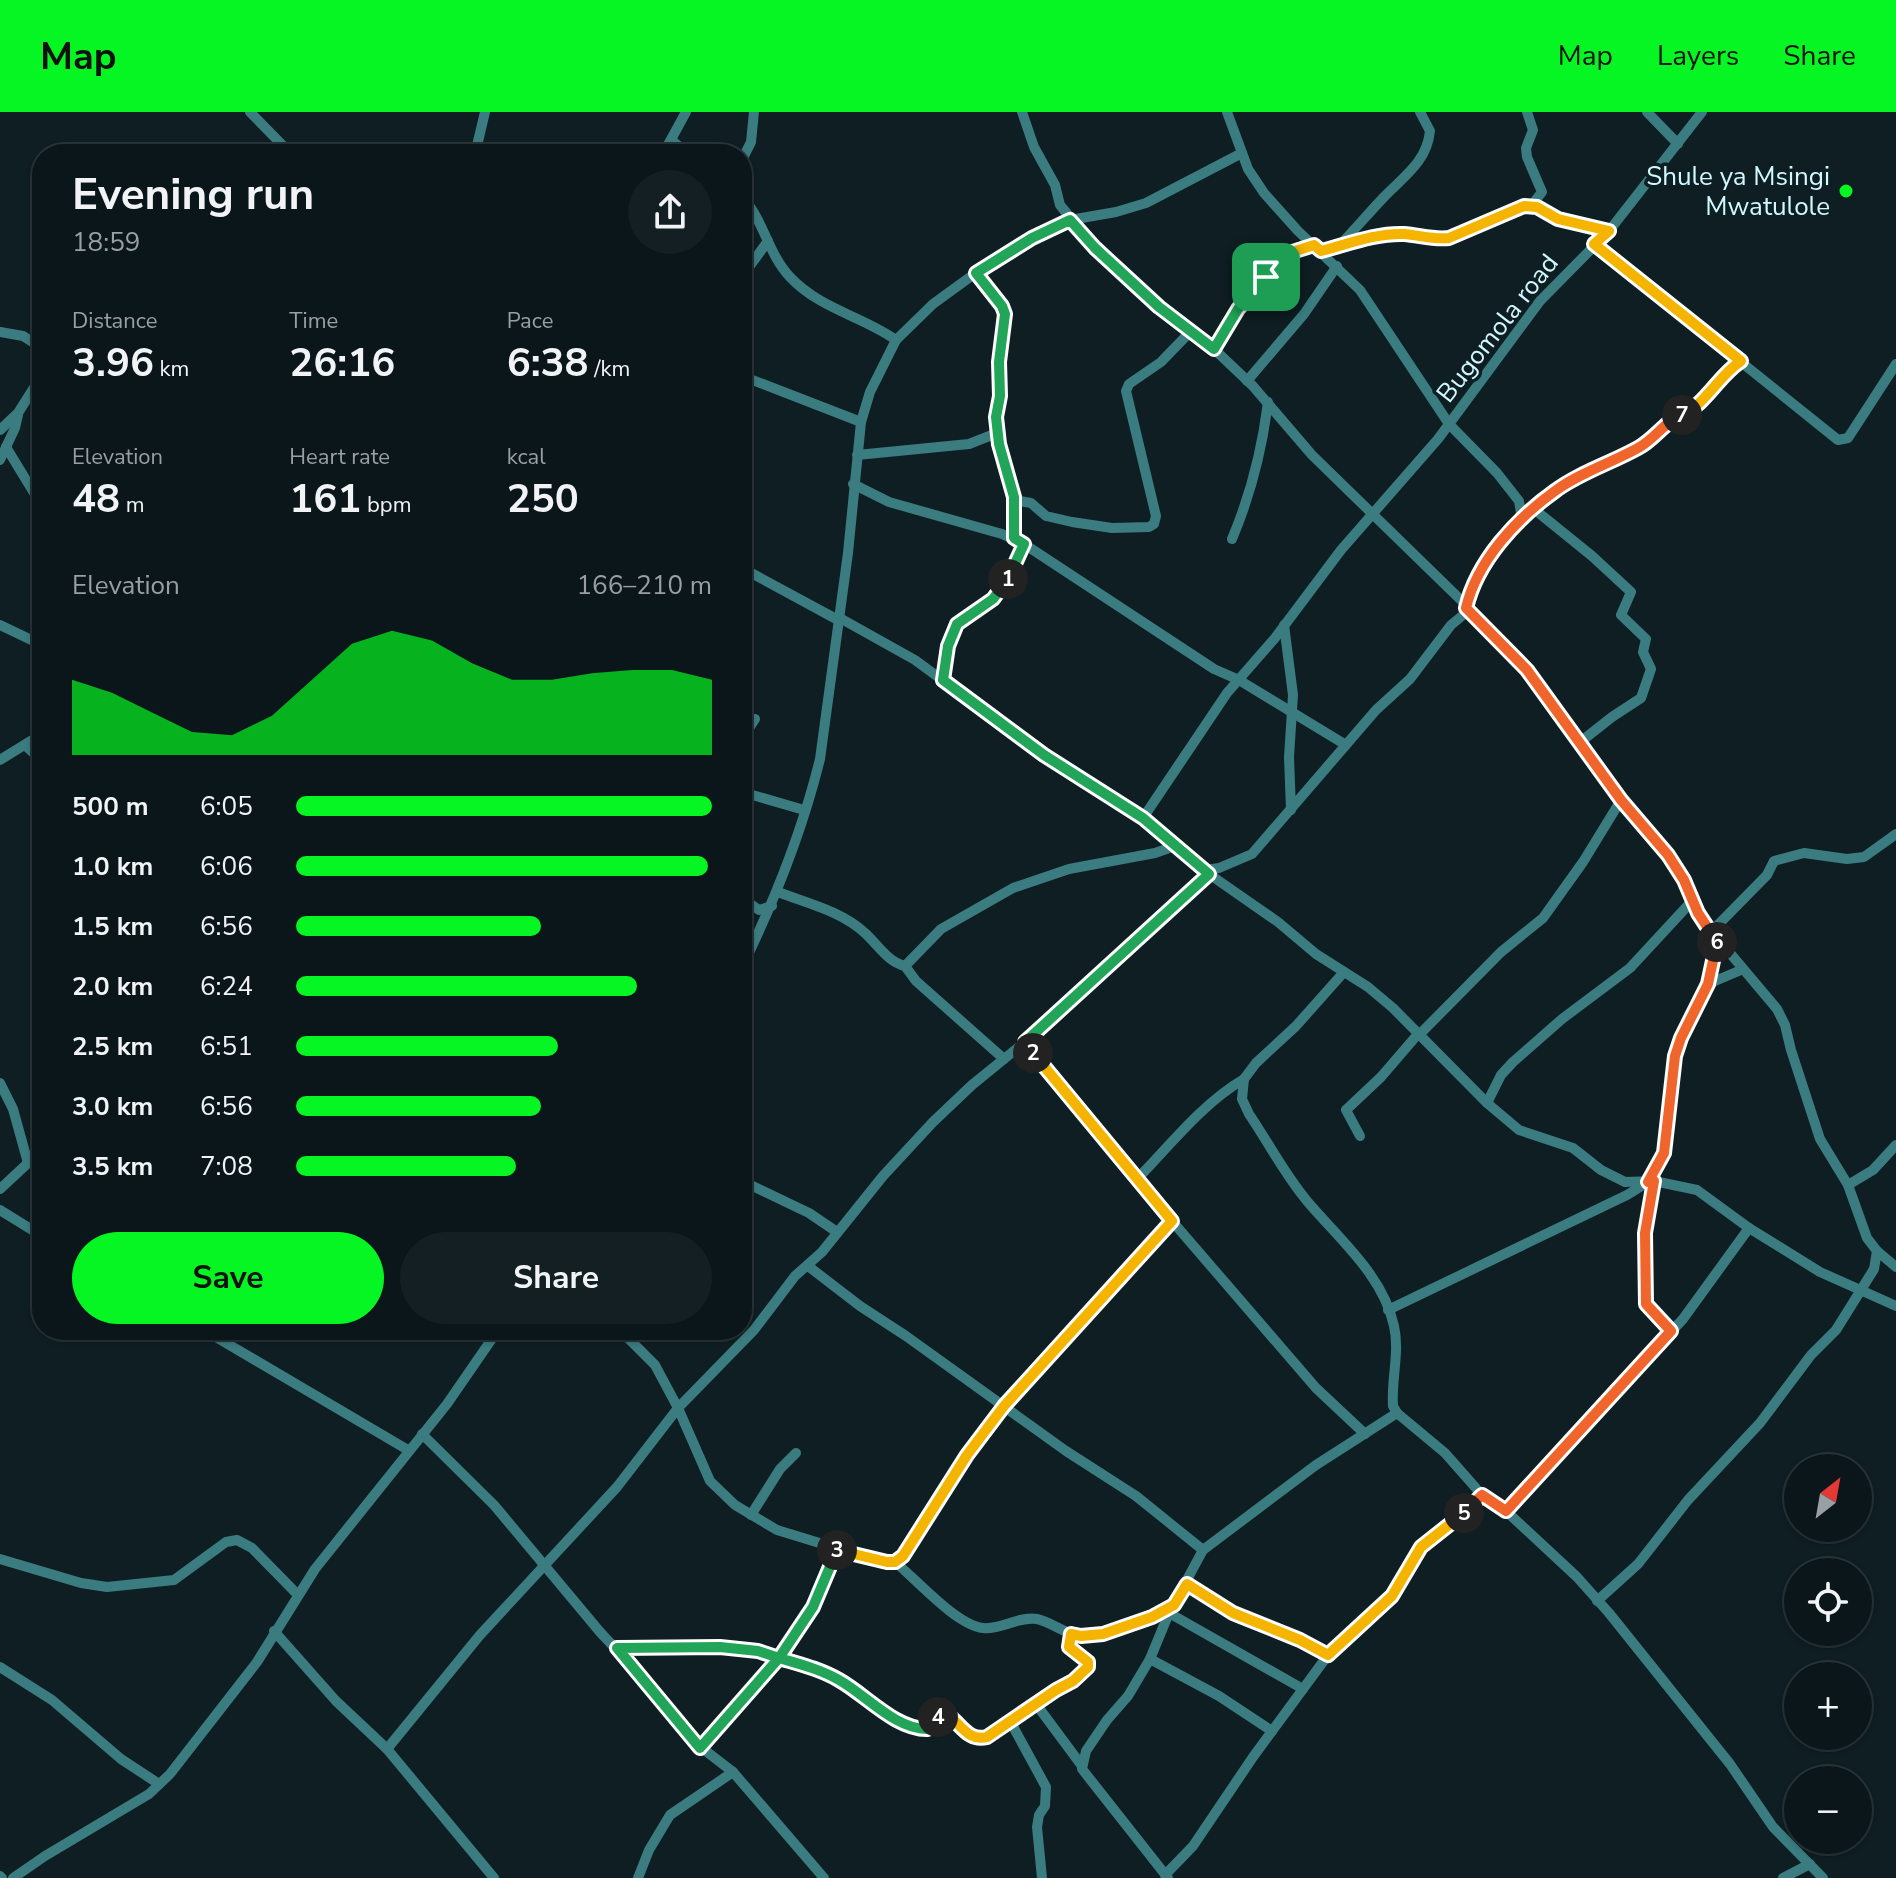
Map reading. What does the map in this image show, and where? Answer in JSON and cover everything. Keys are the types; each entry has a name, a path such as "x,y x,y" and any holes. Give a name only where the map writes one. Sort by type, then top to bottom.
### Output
{"street":[{"path":"250,112 281,144"},
{"path":"477,144 485,112"},
{"path":"669,144 686,112"},
{"path":"750,144 754,112"},
{"path":"1022,112 1034,147 1070,220 1095,248 1159,307 1214,349 1247,381 1312,455 1527,670 1621,800 1672,860 1714,936 1762,991 1785,1025 1815,1129 1848,1185 1861,1226 1877,1251 1896,1267"},
{"path":"1227,112 1248,169 1264,193 1360,290 1449,424 1497,473 1519,501 1521,513 1517,523"},
{"path":"1339,247 1411,172 1423,155 1430,131 1420,112"},
{"path":"1527,112 1533,130 1526,150 1542,192 1531,206"},
{"path":"1647,112 1678,144"},
{"name":"Bugomola road","path":"1143,818 1239,680 1372,514 1408,476 1540,301 1609,231 1702,112"},
{"path":"671,140 676,144"},
{"path":"752,947 778,892 820,759 848,553 861,422 870,392 896,340 933,304 1032,238 1070,220 1146,203 1242,153"},
{"path":"1214,349 1238,309 1287,256 1388,235 1449,238 1519,207 1531,206 1558,219 1609,231"},
{"path":"752,210 787,275 827,306 878,327 896,340"},
{"path":"752,263 768,241"},
{"path":"1594,244 1825,431 1843,441 1848,438 1896,364"},
{"path":"1247,381 1304,314 1337,266"},
{"path":"943,680 952,632 962,619 993,599 1008,580 1019,541 1014,500 997,433 996,417 1005,314 976,273"},
{"path":"0,332 23,336 32,342"},
{"path":"1014,500 1031,503 1046,516 1094,526 1143,527 1154,524 1156,516 1126,391 1127,386 1165,358 1190,332"},
{"path":"752,1332 795,1276 808,1266 933,1122 1025,1042 1207,872 1252,854 1376,710 1410,679 1467,608 1483,566 1517,523 1556,490 1649,441 1668,422 1689,412 1726,371 1741,361"},
{"path":"752,380 861,422"},
{"path":"0,460 18,413 32,391"},
{"path":"1232,539 1256,473 1268,402"},
{"path":"0,430 18,413"},
{"path":"857,455 969,444 997,433"},
{"path":"6,447 32,490"},
{"path":"853,484 889,502 1019,541 1193,655 1346,745"},
{"path":"1534,509 1632,593 1621,615 1646,639 1643,652 1651,669 1642,697 1579,743"},
{"path":"752,573 915,660 1044,755 1143,818 1207,872 1368,987 1519,1130 1573,1148 1616,1178 1633,1183 1651,1181 1697,1190 1749,1228 1820,1272 1896,1306"},
{"path":"0,625 32,640"},
{"path":"1284,625 1293,695 1289,757 1291,810"},
{"path":"752,724 755,719"},
{"path":"0,760 32,740"},
{"path":"25,745 32,752"},
{"path":"752,795 804,810"},
{"path":"1360,1136 1346,1110 1501,952 1543,918 1583,862 1621,800"},
{"path":"1671,1331 1646,1304 1645,1233 1651,1181 1664,1153 1675,1056 1708,984 1714,936 1767,875 1774,861 1804,853 1847,859 1864,857 1896,834"},
{"path":"905,966 941,929 1013,888 1069,869 1155,853 1175,846"},
{"path":"778,892 843,916 893,961 905,966 916,981 1004,1059"},
{"path":"1487,1103 1501,1075 1513,1062 1562,1019 1630,968 1692,901"},
{"path":"752,905 759,910 772,906"},
{"path":"1708,984 1741,970"},
{"path":"1138,1178 1209,1106 1244,1079 1344,972"},
{"path":"1025,1042 1172,1221 1316,1388 1365,1434"},
{"path":"1244,1079 1242,1099 1249,1114 1305,1200 1344,1239 1365,1267 1388,1310 1394,1327 1392,1395 1397,1413 1445,1453 1482,1495 1506,1511 1577,1577 1730,1764 1773,1827 1823,1878"},
{"path":"0,1083 13,1109 28,1163"},
{"path":"1848,1185 1873,1170 1896,1145"},
{"path":"0,1189 32,1160"},
{"path":"1388,1310 1609,1205 1651,1181"},
{"path":"752,1186 809,1213 837,1232"},
{"path":"0,1210 32,1230"},
{"path":"895,1562 912,1544 967,1455 1004,1406 1172,1221"},
{"path":"1506,1511 1671,1331 1724,1266 1749,1228"},
{"path":"1597,1601 1638,1564 1688,1500 1760,1423 1811,1355 1836,1330 1874,1269 1877,1251"},
{"path":"808,1266 1066,1451 1136,1496 1203,1550"},
{"path":"221,1340 408,1450"},
{"path":"13,1878 149,1794 192,1747 250,1672 297,1594 447,1404 491,1340"},
{"path":"630,1340 655,1365 710,1481 717,1490 751,1515 777,1530 837,1549 895,1562 948,1608 978,1627 996,1627 1032,1618 1081,1636 1110,1632 1172,1609"},
{"path":"387,1749 480,1635 617,1487 678,1408 744,1340"},
{"path":"1082,1766 1093,1741 1128,1696 1150,1659 1203,1550 1316,1465 1397,1413"},
{"path":"422,1434 494,1505 700,1748 733,1772 824,1878"},
{"path":"751,1515 780,1469 796,1453"},
{"path":"1036,1704 1094,1787 1166,1876 1193,1846 1328,1655 1392,1596 1421,1547 1453,1523 1482,1495"},
{"path":"0,1559 81,1583 107,1587 174,1580 226,1542 237,1540 252,1548 297,1594"},
{"path":"700,1748 779,1658 813,1607 837,1549"},
{"path":"1187,1584 1233,1613 1328,1655"},
{"path":"1172,1609 1303,1689"},
{"path":"274,1631 336,1701 387,1749 492,1877"},
{"path":"617,1648 720,1647 758,1651 816,1669 839,1680 903,1722 928,1729 943,1713 978,1739 987,1737 1073,1681 1088,1667 1088,1662 1069,1647 1071,1634"},
{"path":"1150,1659 1219,1696 1272,1731"},
{"path":"0,1667 52,1700 121,1759 159,1784"},
{"path":"1010,1721 1046,1787 1045,1806 1037,1827 1042,1878"},
{"path":"638,1878 649,1850 670,1815 733,1772"},
{"path":"1783,1878 1810,1864"}],"place":[{"name":"Shule ya Msingi Mwatulole","path":"1846,191"}],"route":[{"path":"1266,277 1238,309 1214,349 1159,307 1095,248 1070,220 1032,238 976,273 1005,314 999,362 997,433 1014,497 1014,538 1024,544 1008,580 993,599 962,619 952,632 943,680 1044,755 1143,818 1209,874 1025,1042 1172,1221 1004,1406 967,1455 903,1556 895,1562 887,1562 837,1549 813,1607 779,1658 758,1651 720,1647 617,1648 700,1748 779,1658 816,1669 839,1680 903,1722 928,1729 943,1713 956,1720 970,1736 978,1739 987,1737 1073,1681 1088,1667 1088,1662 1067,1644 1071,1634 1103,1634 1152,1617 1174,1605 1187,1584 1233,1613 1328,1655 1392,1596 1421,1547 1453,1523 1482,1495 1506,1511 1671,1331 1646,1304 1645,1233 1654,1181 1648,1182 1664,1153 1672,1066 1681,1038 1708,984 1718,940 1698,913 1684,880 1668,855 1621,800 1527,670 1466,608 1483,566 1517,523 1556,490 1649,441 1668,422 1687,413 1705,398 1726,371 1741,361 1594,244 1609,231 1558,219 1537,207 1519,207 1449,238 1405,234 1381,236 1321,251 1314,245 1289,253 1266,277"}]}
